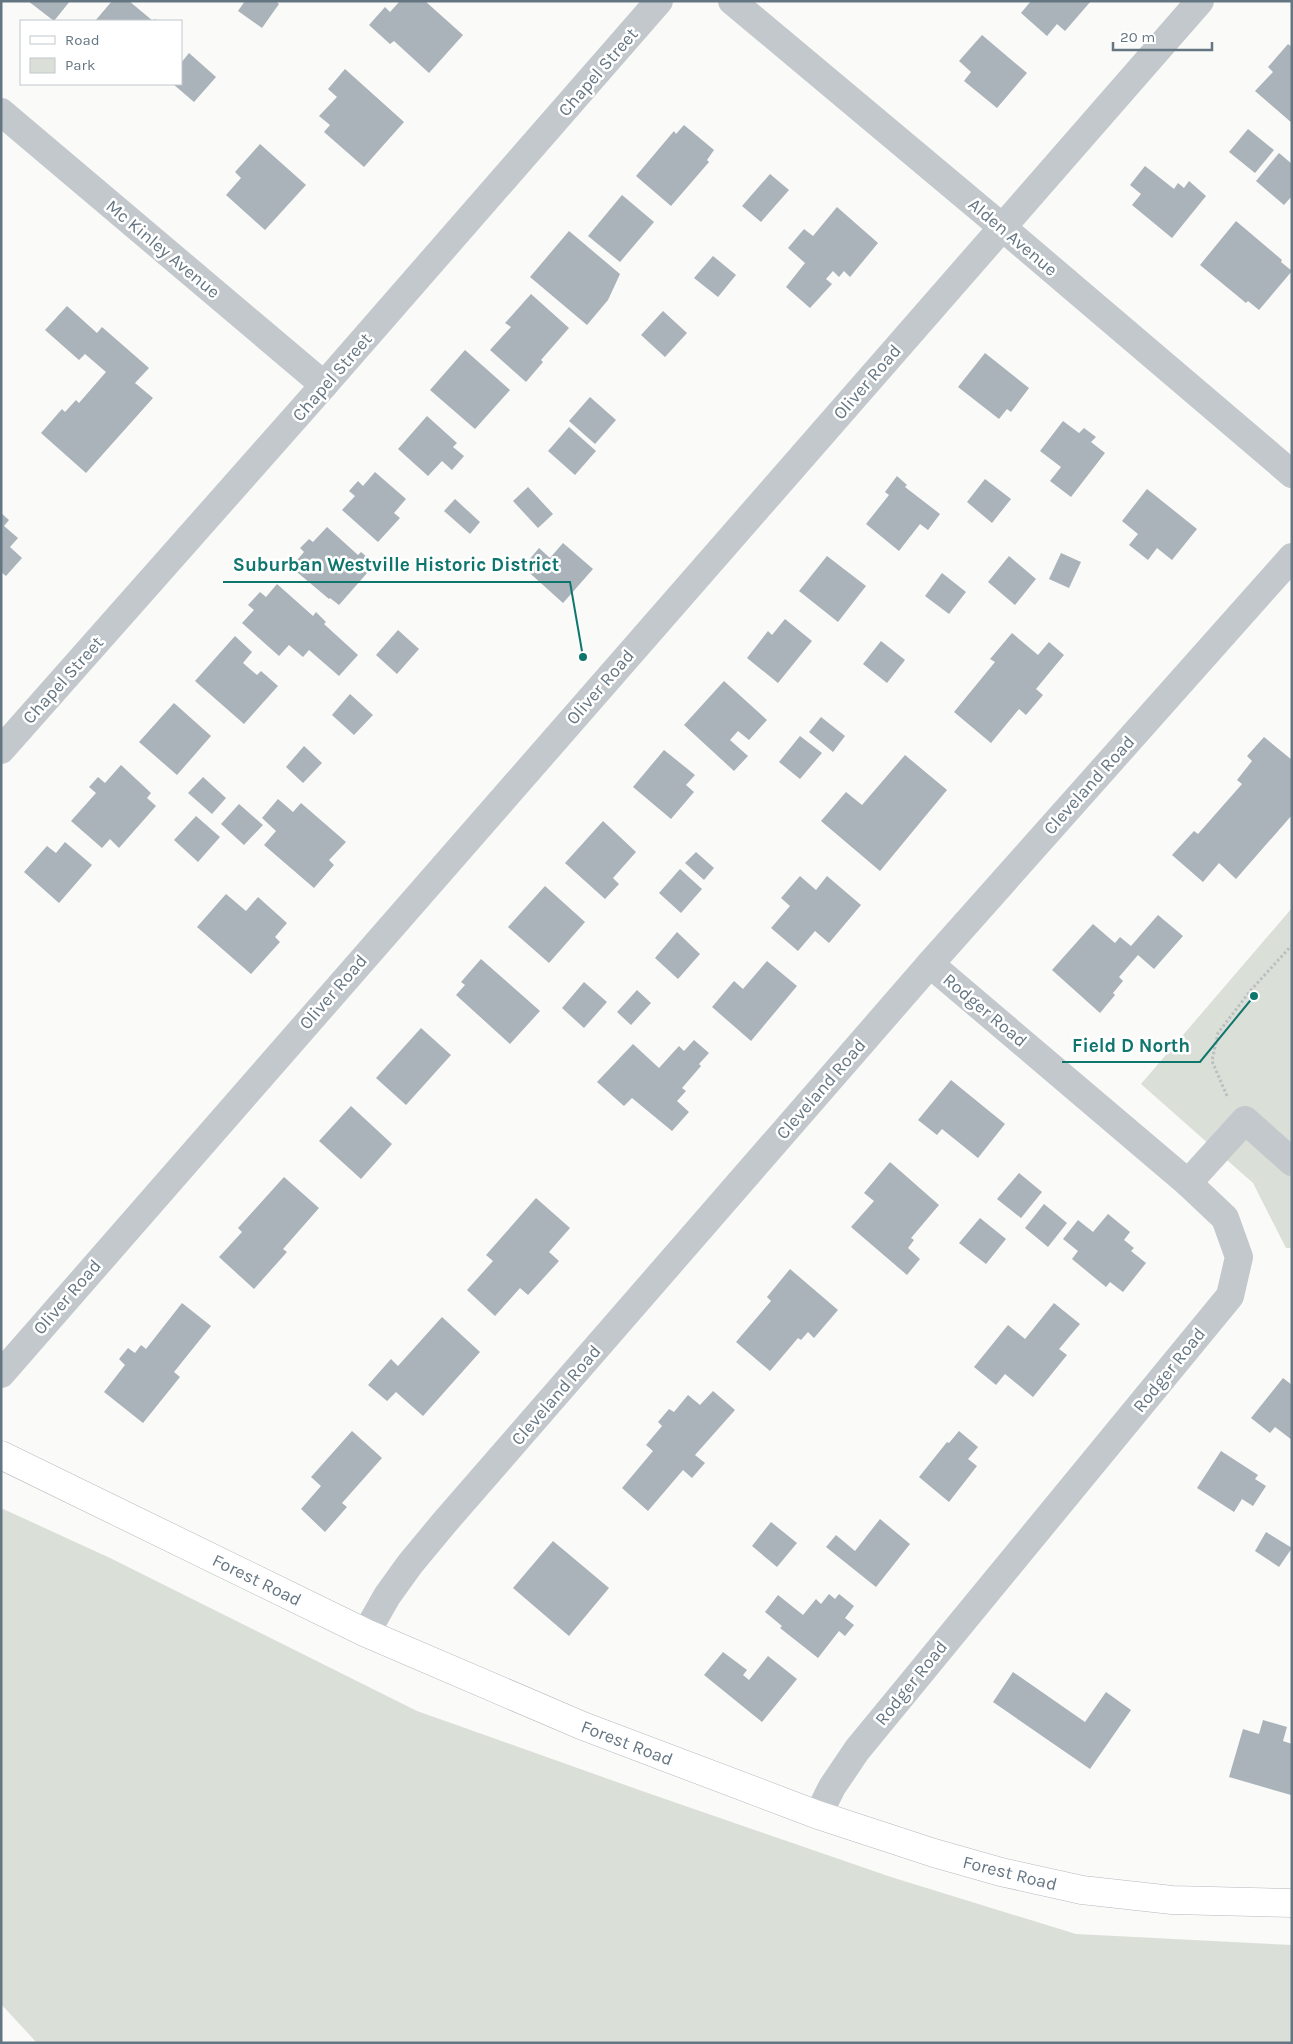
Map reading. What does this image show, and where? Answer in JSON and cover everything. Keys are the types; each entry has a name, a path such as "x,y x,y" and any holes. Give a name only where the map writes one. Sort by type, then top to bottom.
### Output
{"main road":[{"name":"Forest Road","path":"1,1455 366,1633 583,1726 818,1815 934,1853 1001,1872 1082,1890 1172,1900 1292,1903"}],"street":[{"name":"Chapel Street","path":"1,750 324,385 659,1"},
{"name":"Alden Avenue","path":"732,1 1002,227 1292,474"},
{"name":"Oliver Road","path":"1,1374 1200,1"},
{"name":"Mc Kinley Avenue","path":"1,112 324,385"},
{"name":"Cleveland Road","path":"366,1633 387,1596 444,1523 930,964 1292,557"},
{"name":"Rodger Road","path":"818,1815 832,1787 857,1750 1230,1296 1239,1257 1225,1218 1188,1183 930,964"},
{"path":"1188,1183 1245,1120 1292,1162"}],"path":[{"path":"1245,1120 1227,1095 1212,1061 1218,1032 1251,990 1292,945"}],"green space":[{"path":"1292,908 1292,1248 1286,1248 1253,1183 1141,1084"},
{"path":"1,1508 110,1558 417,1711 891,1877 1076,1934 1292,1945 1292,2043 37,2043 1,2004"}],"building":[{"path":"28,1 70,1 55,20"},
{"path":"112,1 129,1 152,20 96,20"},
{"path":"245,1 276,1 279,4 262,28 238,11"},
{"path":"400,1 425,1 463,35 429,73 394,41 390,44 369,25 385,7 390,12"},
{"path":"1031,1 1091,1 1065,31 1057,24 1047,36 1021,13"},
{"path":"982,35 1027,73 997,108 964,81 971,72 959,61"},
{"path":"1288,44 1292,47 1292,123 1255,91 1273,72 1268,67"},
{"path":"189,53 216,77 194,102 174,85 182,85 182,62"},
{"path":"345,69 404,122 364,167 324,132 330,125 319,116 337,97 328,89"},
{"path":"684,125 714,150 707,160 709,162 671,206 636,176 674,131 676,134"},
{"path":"1248,129 1274,150 1255,173 1229,152"},
{"path":"260,144 306,185 265,230 226,195 241,178 235,172"},
{"path":"1279,153 1292,164 1292,196 1284,205 1256,181"},
{"path":"1145,166 1174,189 1178,183 1184,188 1189,181 1206,196 1172,238 1132,205 1141,194 1130,185"},
{"path":"770,174 789,190 761,222 742,206"},
{"path":"622,195 654,222 620,262 588,236"},
{"path":"837,207 878,243 850,277 844,271 839,277 833,271 826,279 832,284 810,308 786,287 805,263 788,248 804,229 813,236"},
{"path":"1236,221 1282,260 1281,262 1292,271 1259,310 1248,301 1246,303 1200,265"},
{"path":"569,231 620,274 608,300 587,325 530,277"},
{"path":"713,256 736,275 718,297 694,278"},
{"path":"531,294 569,328 541,360 543,362 526,382 490,350 511,327 505,323"},
{"path":"67,306 97,333 102,327 149,368 135,383 153,398 86,473 41,433 62,409 65,412 76,400 79,403 106,372 85,354 79,360 45,330"},
{"path":"663,311 687,333 665,357 641,335"},
{"path":"465,350 510,390 475,429 430,390"},
{"path":"985,353 1029,388 1011,412 1007,409 999,419 958,387"},
{"path":"590,397 616,420 595,444 569,421"},
{"path":"427,416 457,443 453,447 464,456 452,470 442,461 428,476 398,449"},
{"path":"1063,421 1079,433 1084,428 1096,437 1091,442 1105,453 1071,497 1050,481 1061,467 1040,451"},
{"path":"569,427 596,451 575,475 548,451"},
{"path":"375,472 406,499 394,513 400,518 378,542 342,510 355,496 349,491 358,481 363,486"},
{"path":"897,476 907,485 905,487 940,514 928,530 920,524 899,551 866,524 889,495 885,492"},
{"path":"985,479 1011,499 992,523 967,502"},
{"path":"528,487 553,514 538,528 513,501"},
{"path":"1147,489 1197,529 1172,560 1157,548 1148,560 1129,545 1138,534 1122,521"},
{"path":"455,499 480,522 470,534 444,511"},
{"path":"1,513 9,520 4,526 18,538 10,547 22,558 6,576 1,572"},
{"path":"327,527 358,555 361,552 375,564 339,605 329,599 291,567 304,552 300,548 309,539 313,542"},
{"path":"563,543 593,569 563,603 523,567 539,548 550,558"},
{"path":"1061,553 1081,562 1069,588 1049,579"},
{"path":"827,556 866,586 838,622 799,591"},
{"path":"1009,556 1036,579 1015,605 988,582"},
{"path":"942,573 966,592 949,614 925,596"},
{"path":"277,584 313,616 316,612 326,622 324,624 358,655 339,676 309,650 303,657 289,645 279,656 242,623 254,610 248,605 260,592 266,597"},
{"path":"785,619 812,641 778,683 747,658 768,631 772,635"},
{"path":"398,630 419,649 397,674 376,655"},
{"path":"1012,633 1038,655 1049,642 1064,655 1036,689 1043,695 1026,715 1019,709 991,743 954,712 995,662 990,659"},
{"path":"235,636 252,652 243,663 257,675 261,671 278,686 244,724 195,681"},
{"path":"881,641 905,660 887,683 863,664"},
{"path":"724,681 767,720 749,740 738,731 730,740 748,756 734,771 684,725"},
{"path":"350,694 373,715 354,735 332,715"},
{"path":"174,703 211,736 177,775 139,742"},
{"path":"821,717 845,736 833,752 809,732"},
{"path":"800,736 822,753 800,779 779,762"},
{"path":"1264,737 1292,760 1292,815 1236,879 1219,863 1203,882 1172,855 1194,831 1198,834 1242,784 1237,780 1252,761 1247,756"},
{"path":"304,746 322,763 303,783 286,767"},
{"path":"664,750 695,775 686,785 694,792 671,819 633,787"},
{"path":"905,755 947,790 880,871 821,821 846,792 862,805"},
{"path":"121,765 151,793 147,798 156,806 119,848 110,839 102,848 71,821 96,793 89,787 98,777 105,783"},
{"path":"203,777 226,798 212,814 188,793"},
{"path":"278,799 293,812 301,803 346,842 329,860 334,865 314,888 264,845 276,831 262,818"},
{"path":"239,804 263,825 244,845 221,824"},
{"path":"196,816 220,837 198,862 174,840"},
{"path":"603,821 636,852 613,878 619,884 605,899 565,863"},
{"path":"65,842 92,865 59,903 24,872 47,846 56,853"},
{"path":"696,852 714,868 704,880 685,863"},
{"path":"680,869 702,889 681,913 659,893"},
{"path":"800,876 816,890 827,876 861,905 829,943 815,931 798,951 771,928 790,906 781,898"},
{"path":"545,886 585,922 549,963 508,927"},
{"path":"226,894 246,911 258,897 287,923 275,937 280,942 251,974 197,927"},
{"path":"1158,915 1183,936 1154,969 1138,955 1119,977 1123,981 1113,993 1115,995 1100,1013 1052,970 1093,924 1115,943 1120,937 1131,946"},
{"path":"677,932 700,954 678,979 655,958"},
{"path":"481,959 540,1011 510,1044 456,995 465,985 461,982"},
{"path":"767,961 797,986 751,1041 712,1007 734,981 743,989"},
{"path":"584,982 607,1002 584,1028 562,1008"},
{"path":"637,990 651,1003 631,1025 617,1012"},
{"path":"421,1028 451,1055 406,1105 376,1078"},
{"path":"694,1040 709,1053 699,1064 701,1066 682,1088 686,1091 677,1101 689,1112 672,1131 632,1098 624,1106 597,1082 633,1044 659,1068 679,1046 684,1051"},
{"path":"951,1080 1005,1124 978,1158 942,1129 937,1135 918,1120"},
{"path":"351,1106 392,1144 361,1179 319,1141"},
{"path":"890,1162 939,1205 911,1238 914,1240 908,1248 920,1259 907,1275 851,1227 874,1201 864,1193"},
{"path":"1019,1173 1042,1192 1021,1218 997,1199"},
{"path":"284,1177 319,1208 283,1249 287,1252 254,1289 219,1257 242,1232 238,1228"},
{"path":"536,1198 570,1228 549,1252 559,1261 528,1295 520,1288 495,1316 467,1290 493,1261 486,1255"},
{"path":"1044,1204 1067,1223 1048,1247 1025,1228"},
{"path":"1108,1214 1130,1232 1124,1240 1134,1248 1131,1251 1146,1263 1123,1292 1110,1282 1106,1287 1072,1259 1078,1251 1063,1239 1078,1220 1093,1232"},
{"path":"980,1218 1006,1239 986,1264 959,1243"},
{"path":"790,1269 838,1310 814,1338 808,1332 801,1340 798,1338 770,1371 736,1342 771,1301 767,1297"},
{"path":"182,1303 211,1326 174,1372 180,1377 143,1423 104,1392 125,1365 119,1359 128,1348 135,1353 141,1345 146,1349"},
{"path":"1054,1303 1080,1324 1059,1349 1067,1355 1033,1397 1005,1374 996,1385 974,1367 1008,1325 1025,1339"},
{"path":"442,1317 480,1352 423,1416 396,1392 387,1401 368,1385 391,1359 398,1366"},
{"path":"1283,1378 1292,1385 1292,1440 1275,1427 1270,1433 1251,1418"},
{"path":"713,1391 735,1410 695,1455 705,1463 692,1478 683,1470 648,1511 622,1488 653,1451 646,1445 662,1426 658,1422 669,1409 674,1412 688,1395 700,1405"},
{"path":"352,1431 382,1458 342,1503 347,1507 325,1532 301,1509 321,1486 311,1477"},
{"path":"959,1431 978,1447 968,1459 977,1466 949,1502 919,1477 947,1442 949,1443"},
{"path":"1221,1451 1258,1475 1255,1479 1266,1486 1253,1506 1242,1499 1234,1512 1197,1488"},
{"path":"880,1519 910,1544 876,1587 826,1547 836,1535 855,1551"},
{"path":"771,1522 797,1543 777,1567 752,1546"},
{"path":"1266,1532 1292,1548 1279,1567 1255,1551"},
{"path":"553,1541 609,1588 569,1636 513,1588"},
{"path":"829,1594 835,1599 839,1594 854,1606 845,1618 854,1625 845,1636 839,1631 818,1658 780,1628 782,1626 765,1612 778,1595 803,1615 816,1599 821,1604"},
{"path":"723,1652 747,1670 743,1675 749,1680 768,1656 797,1679 762,1722 704,1675"},
{"path":"1013,1672 1085,1722 1106,1692 1131,1710 1090,1769 993,1702"},
{"path":"1263,1720 1287,1727 1283,1741 1292,1744 1291,1795 1229,1777 1243,1729 1259,1734"}],"place":[{"name":"Suburban Westville Historic District","path":"583,657"},
{"name":"Field D North","path":"1254,996"}]}
